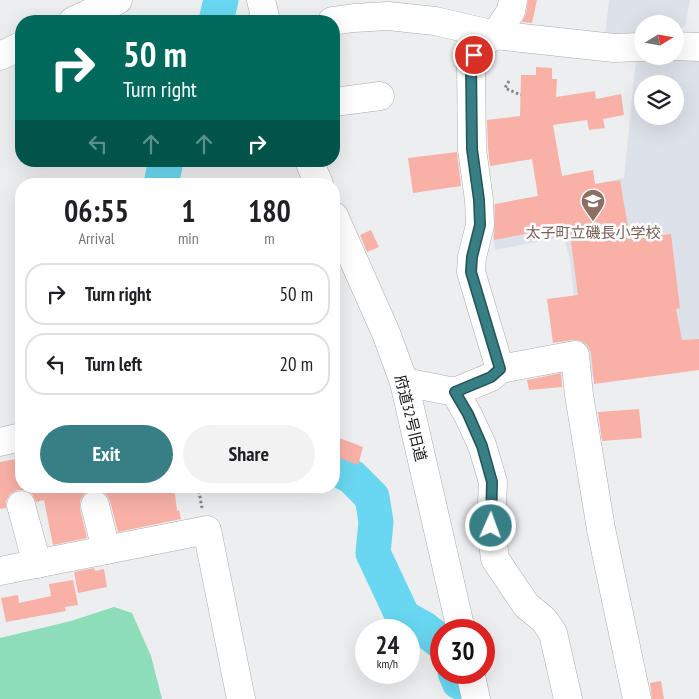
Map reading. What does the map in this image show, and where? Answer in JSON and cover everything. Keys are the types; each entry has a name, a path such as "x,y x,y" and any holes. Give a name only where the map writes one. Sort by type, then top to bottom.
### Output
{"street":[{"path":"86,15 118,0"},
{"path":"261,0 265,15"},
{"path":"500,369 471,272 472,257 480,225 479,200 472,149 471,65 478,46 495,34 511,11 513,0"},
{"path":"340,20 388,16 435,21 495,34 614,48 634,47"},
{"path":"684,46 699,47"},
{"path":"0,56 15,49"},
{"path":"340,101 380,96"},
{"name":"府道32号旧道","path":"340,230 386,333 404,382 458,619"},
{"path":"404,382 455,392 491,377 500,369 575,355 601,529 637,699"},
{"path":"455,392 468,414 482,446 492,482 491,526 495,560 521,599 544,620 553,633 568,699"},
{"path":"0,442 15,438"},
{"path":"21,504 37,564"},
{"path":"96,505 106,550"},
{"path":"0,571 206,530 241,699"},
{"path":"473,684 476,699"}],"path":[{"path":"509,81 505,88 521,95"}],"shaded area":[{"path":"609,0 690,0 685,27 684,15 634,15 634,38 605,34"},
{"name":"太子町立磯長小学校","path":"699,54 699,370 631,379 630,371 580,378 570,260 564,237 495,250 487,206 624,178 634,78 634,125 684,125 684,75 634,75 636,65 684,65 684,55"}],"green space":[{"path":"114,607 132,613 151,656 162,699 0,699 0,638 71,621"}],"building":[{"path":"528,0 537,0 532,23 522,22 526,14"},
{"path":"536,67 552,68 552,79 557,79 556,97 595,91 596,99 621,94 624,115 603,119 605,128 589,130 587,120 553,125 562,176 593,170 595,184 620,180 630,239 671,234 680,308 676,309 682,340 699,339 699,370 594,384 591,353 587,345 581,341 573,340 553,343 547,299 578,295 570,235 564,236 561,227 494,240 495,204 538,196 532,159 490,166 487,120 520,116 521,75 536,75"},
{"path":"457,152 461,186 413,193 408,158"},
{"path":"371,230 379,247 367,252 360,235"},
{"path":"561,373 562,387 529,390 527,380"},
{"path":"639,409 642,438 602,441 598,412"},
{"path":"340,438 363,447 358,465 340,458"},
{"path":"15,459 15,491 10,494 6,501 6,508 0,509 0,462"},
{"path":"30,493 86,493 80,501 80,509 87,538 53,545 44,500 36,502"},
{"path":"104,493 175,493 177,511 179,510 181,519 118,532 107,495"},
{"path":"94,568 95,571 104,569 107,587 78,593 74,572"},
{"path":"73,580 78,605 65,607 66,611 6,622 1,598 18,595 19,603 51,596 49,584"},
{"path":"661,681 664,699 652,699 650,683"}],"waterway":[{"path":"217,15 221,0"},
{"path":"162,178 165,167"},
{"path":"340,470 352,477 372,497 376,522 373,553 403,617 430,633"}],"place":[{"name":"太子町立磯長小学校","path":"593,222"}],"route":[{"path":"474,55 471,65 472,149 479,200 480,225 472,257 471,272 500,369 491,377 455,392 468,414 482,446 492,482 491,526"}]}
